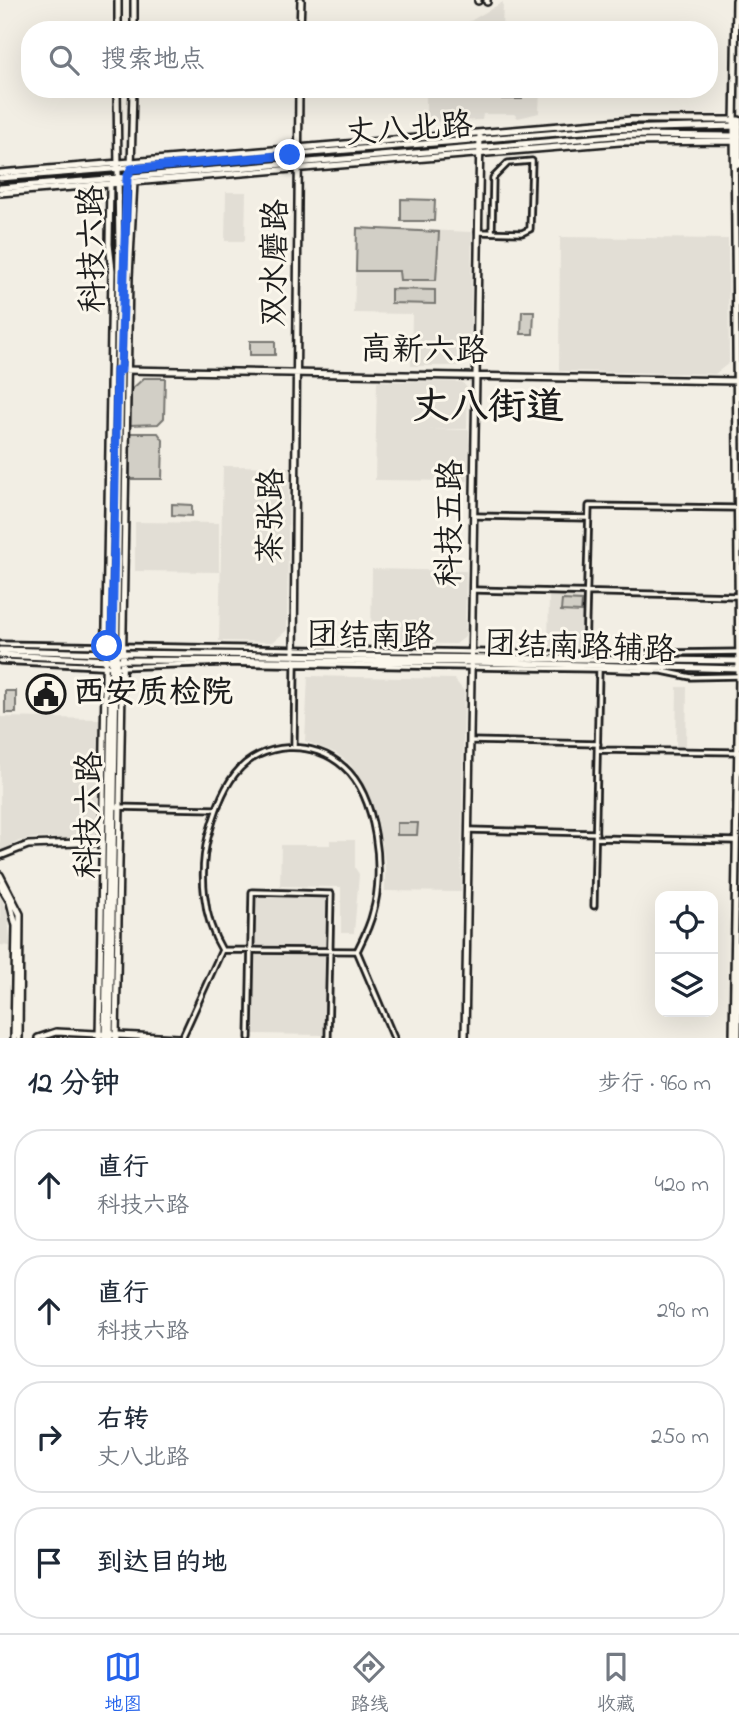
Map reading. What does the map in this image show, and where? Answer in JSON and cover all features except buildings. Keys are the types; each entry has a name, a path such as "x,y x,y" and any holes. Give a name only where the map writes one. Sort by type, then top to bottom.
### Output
{"main road":[{"path":"118,0 118,21"},
{"path":"134,0 134,21"},
{"path":"300,21 301,0"},
{"path":"735,1038 739,676 736,0"},
{"name":"科技六路","path":"108,1036 109,842 114,807 119,370 115,182 117,98"},
{"name":"科技六路","path":"129,181 133,98"},
{"path":"298,152 299,98"},
{"name":"丈八北路","path":"0,176 480,137 737,124"},
{"name":"丈八北路","path":"0,191 480,151 626,135 737,138"},
{"name":"科技五路","path":"465,1038 480,137"},
{"path":"737,138 739,165"},
{"name":"双水磨路","path":"298,152 301,165 298,373"},
{"path":"108,1036 109,842 119,370 129,181"},
{"name":"高新六路","path":"119,370 738,380"},
{"name":"茶张路","path":"294,657 298,373"},
{"name":"团结南路","path":"0,653 115,649 294,657 472,660 599,667 739,669"},
{"name":"团结南路","path":"0,653 114,663 294,657"},
{"name":"团结南路","path":"472,660 585,657 739,660"},
{"path":"108,1036 114,807 114,663"},
{"path":"0,856 28,845 109,842"},
{"path":"0,875 20,914 19,1038"},
{"path":"0,885 10,902 16,926 14,1038"},
{"path":"735,1038 739,944"},
{"path":"38,1038 56,1032 181,1038"}],"street":[{"path":"478,232 522,233 530,229 532,161 508,163 493,178 492,232"},
{"path":"585,657 589,506 738,508"},
{"path":"475,516 588,518"},
{"path":"474,590 739,596"},
{"path":"0,644 115,649"},
{"name":"团结南路辅路","path":"585,657 739,652"},
{"path":"294,657 294,746"},
{"name":"团结南路辅路","path":"294,657 472,660"},
{"path":"0,661 114,663"},
{"path":"594,906 599,667"},
{"name":"团结南路辅路","path":"599,667 739,676"},
{"path":"471,741 598,744"},
{"path":"181,1038 222,950 209,918 204,858 216,809 242,766 259,755 294,746 310,748 345,767 366,804 379,858 379,880 374,912 357,951 394,1038"},
{"path":"598,750 738,752"},
{"path":"114,807 216,809"},
{"path":"469,830 736,841"},
{"path":"249,1038 252,892 331,894 328,1038"},
{"path":"222,950 330,953 357,951"}],"shaded area":[{"path":"503,2 502,21 471,21"},
{"path":"426,98 540,98 539,113 518,118 514,114 483,114 482,120 426,122"},
{"path":"226,192 246,192 245,241 225,241"},
{"path":"401,199 435,200 434,221 401,221"},
{"path":"357,227 472,232 470,356 460,366 411,366 412,314 354,313"},
{"path":"357,228 439,232 436,280 400,280 399,271 356,271"},
{"path":"560,237 728,239 729,363 715,374 559,371"},
{"path":"391,289 435,290 435,304 391,303"},
{"path":"522,311 534,311 533,334 521,334"},
{"path":"250,341 275,341 275,355 250,355"},
{"path":"144,378 165,378 164,418 158,424 130,425 131,390"},
{"path":"377,381 462,382 468,389 467,429 429,430 469,430 468,481 375,480"},
{"path":"130,433 158,433 163,440 162,479 130,479"},
{"path":"223,466 289,467 287,630 273,642 219,641"},
{"path":"172,504 192,505 192,516 172,515"},
{"path":"135,522 219,523 219,572 135,571"},
{"path":"372,569 466,571 465,637 456,644 371,643"},
{"path":"549,595 584,596 583,647 548,646"},
{"path":"562,600 582,601 581,612 561,611"},
{"path":"308,676 454,679 464,691 461,892 385,891 385,863 377,818 359,779 351,765 336,753 305,741"},
{"path":"677,687 687,687 686,748 676,748"},
{"path":"5,691 16,691 16,713 5,713"},
{"path":"0,717 100,719 98,832 90,839 33,838 19,841 0,852"},
{"path":"397,823 418,823 417,835 397,835"},
{"path":"330,840 355,840 355,868 359,874 354,933 341,933 341,887 280,886 281,845 330,845"},
{"path":"0,896 8,913 10,946 0,945"},
{"path":"255,896 327,897 325,1035 253,1034"}],"place":[{"name":"西安质检院","path":"46,694"}],"district":[{"name":"丈八街道","path":"488,409"}],"route":[{"path":"107,646 112,646 117,370 121,370 127,178 131,169 290,155"}]}
